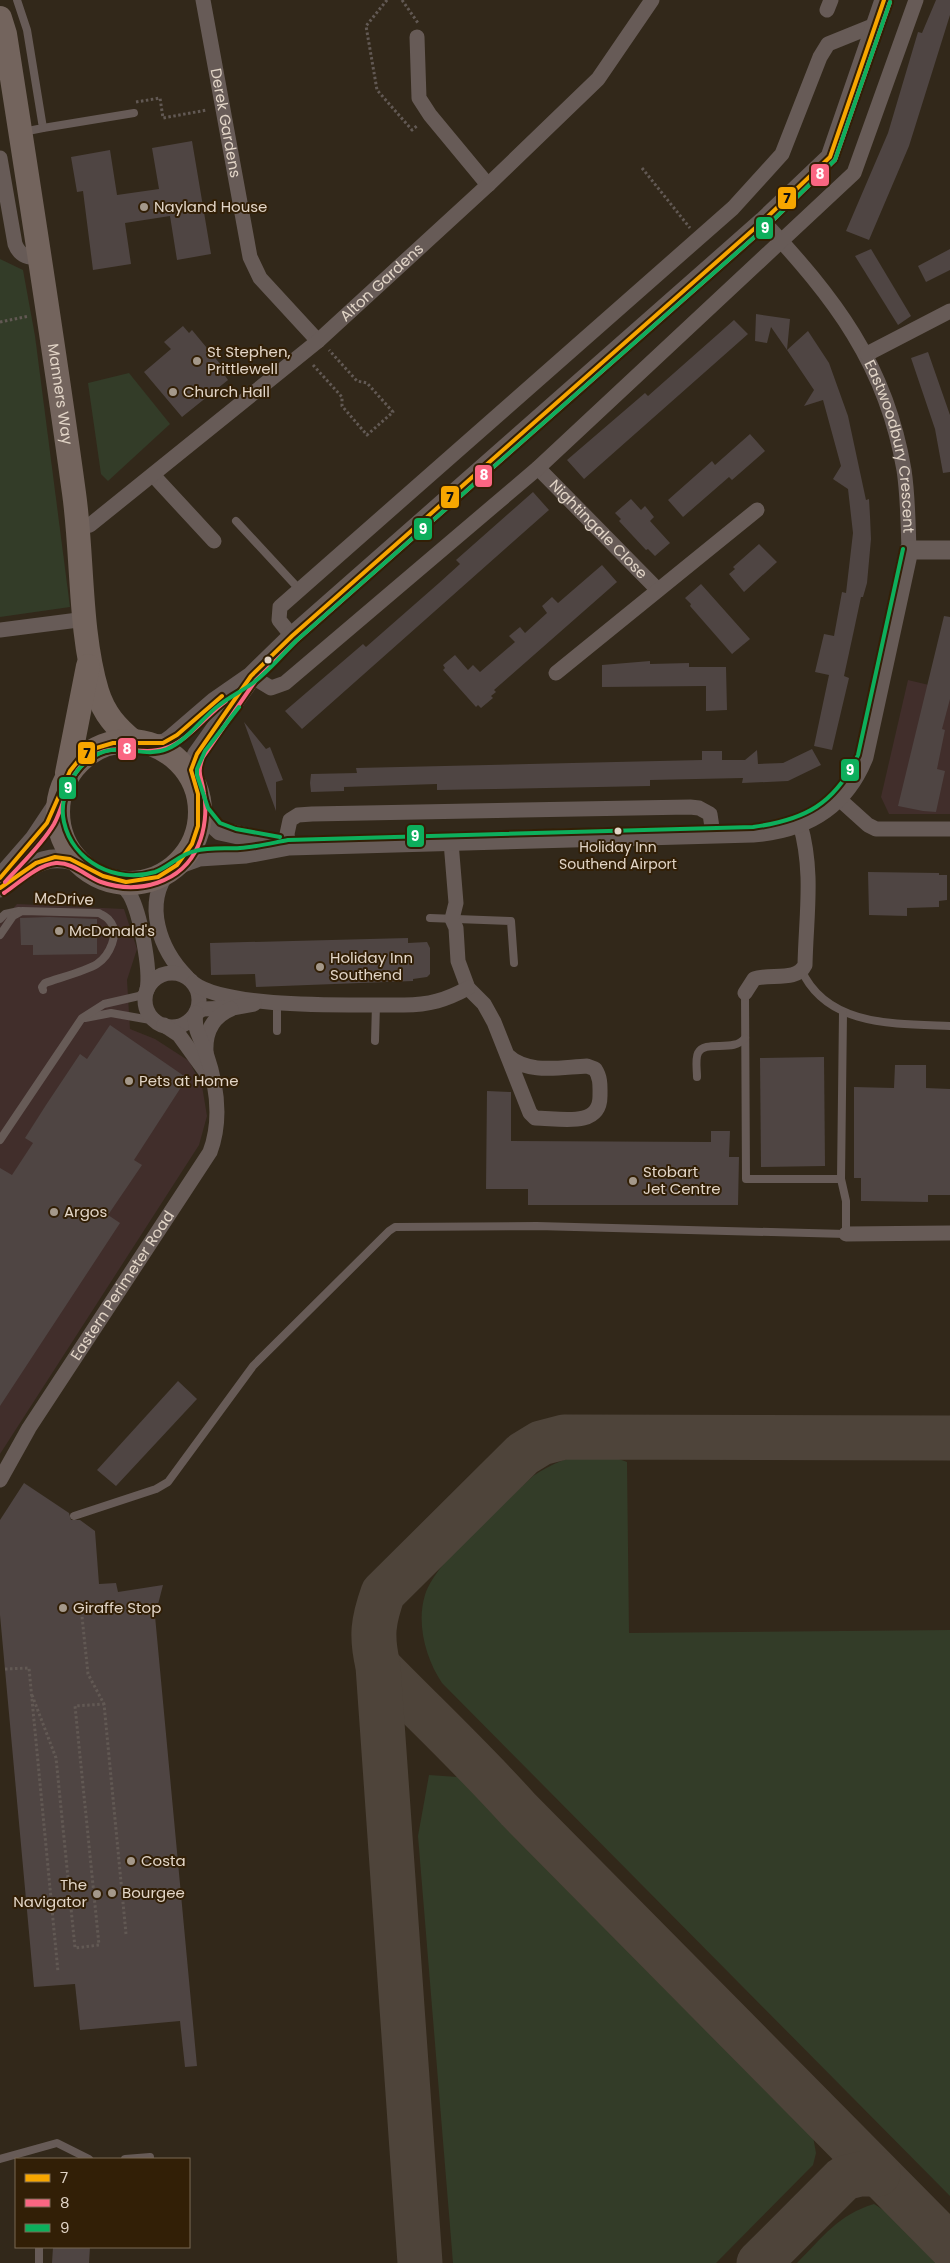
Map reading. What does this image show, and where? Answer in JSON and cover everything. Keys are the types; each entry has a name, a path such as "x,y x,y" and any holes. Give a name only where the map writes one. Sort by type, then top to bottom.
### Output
{"main road":[{"name":"Manners Way","path":"2,29 32,130 42,258 79,528 89,659 98,692 108,717 142,744"},
{"name":"Manners Way","path":"66,777 89,659"},
{"path":"142,744 173,757 191,776 196,786 199,804 196,835 187,854 173,868 158,877 136,882 113,880 84,866 64,842 58,823 56,806 66,777 73,765 83,755 102,746 142,744"}],"street":[{"name":"Derek Gardens","path":"204,0 250,257 260,278 319,340"},
{"name":"Alton Gardens","path":"79,528 90,525 154,475 319,340 488,185 598,79 652,0"},
{"path":"191,776 193,762 197,754 252,676 292,636 763,221 830,157 884,0"},
{"path":"252,676 271,688 285,683 538,468 780,240 854,173 916,0"},
{"path":"292,636 280,620 278,611 300,589 733,208 782,154 820,57 828,44 875,25"},
{"path":"417,37 419,98 430,115 488,185"},
{"path":"0,158 15,244 21,254 28,258 42,258"},
{"name":"Eastwoodbury Crescent","path":"173,868 199,857 246,854 289,846 769,832 800,824 816,816 838,798 854,779 864,757 909,550 905,480 900,449 885,396 867,354 834,303 763,221"},
{"path":"867,354 950,311"},
{"name":"Nightingale Close","path":"538,468 658,590"},
{"path":"154,475 214,541"},
{"name":"Nightingale Close","path":"556,673 757,510"},
{"path":"909,550 950,550"},
{"path":"0,630 86,619"},
{"path":"142,744 166,743 215,701 252,676"},
{"path":"838,798 868,825 876,828 950,829"},
{"name":"Eastwoodbury Crescent","path":"199,804 207,820 220,830 289,846"},
{"path":"0,878 34,839 56,806"},
{"path":"289,846 287,834 290,820 298,815 312,814 690,807 699,808 710,814 713,834"},
{"path":"745,993 744,982 749,970 755,967 795,966 802,961 809,867 807,849 800,824"},
{"path":"451,842 451,861 455,877 456,903 452,919 456,928 458,961 465,981 484,1004 494,1022 530,1113 535,1118 583,1118 592,1117 596,1112 600,1104 600,1087 596,1069 587,1066 532,1068 521,1066 508,1055"},
{"path":"0,888 36,862 46,859 62,858 84,866"},
{"path":"173,868 160,882 156,892 156,919 172,958 199,995 196,1013"},
{"path":"113,880 125,887 134,904 149,971 147,1008 160,1023 179,1026 203,1009 232,1008 270,1002"},
{"path":"147,990 152,982 163,975 176,973 211,991 270,1002 426,1005 442,1001 465,981"},
{"path":"206,1054 206,1038 210,1027 220,1015 232,1008"},
{"name":"Eastern Perimeter Road","path":"0,1480 29,1428 210,1152 217,1130 218,1118 213,1082 206,1054 196,1032 196,1013"},
{"name":"Eastern Perimeter Road","path":"160,1023 179,1035 213,1082"},
{"path":"846,1234 950,1233"}],"lane":[{"name":"Manners Way","path":"17,0 27,30 32,130"},
{"path":"32,130 134,113"},
{"path":"236,521 300,589"},
{"name":"McDrive","path":"0,919 11,912 22,911 99,913 109,920 114,931 113,940 107,955 96,965 45,983 42,986 43,990"},
{"name":"McDrive","path":"0,935 13,916 22,911"},
{"path":"430,918 511,921 514,962"},
{"path":"802,961 810,987 843,1013 895,1024 950,1026"},
{"path":"0,1140 76,1025 97,1008 115,1001 139,996 147,990"},
{"path":"745,993 746,1179 841,1179"},
{"path":"270,1002 277,1031"},
{"path":"375,1041 376,1004"},
{"path":"74,1516 156,1489 168,1482 253,1366 395,1227 537,1226 846,1234 846,1201 841,1179 843,1013"},
{"path":"76,1025 85,1018 111,1014 160,1023"},
{"path":"697,1077 697,1054 700,1050 705,1047 737,1045 745,1038"},
{"path":"0,2158 57,2143 87,2158"},
{"path":"138,2158 150,2157"},
{"path":"39,2248 39,2263"}],"path":[{"path":"387,0 366,26 377,90 412,130 430,115"},
{"path":"402,0 421,28 417,37"},
{"path":"642,168 698,238"},
{"path":"0,322 50,312"},
{"path":"303,353 342,397 342,406 367,435 393,412 367,383 357,381 319,340"},
{"path":"81,1607 88,1674 104,1704 126,1934"},
{"path":"5,1669 29,1668 58,1972"},
{"path":"32,1695 56,1758 75,1948 100,1945 75,1706 104,1704"}],"shaded area":[{"path":"908,680 950,690 950,814 889,814 881,797"},
{"path":"17,904 124,909 137,949 127,980 130,1029 155,1039 189,1061 202,1086 207,1116 199,1145 0,1454 0,923"}],"green space":[{"path":"0,259 23,270 35,336 70,607 0,617"},
{"path":"129,373 170,424 108,481 101,474 88,383"},
{"path":"590,1453 608,1455 627,1462 629,1633 950,1630 950,2196 442,1683 436,1674 427,1652 422,1629 422,1606 431,1581 472,1533 533,1476 560,1462"},
{"path":"429,1775 472,1778 811,2125 816,2153 813,2165 716,2263 453,2263 418,1836"},
{"path":"874,2204 890,2214 936,2263 797,2263 841,2220 862,2208"}],"building":[{"path":"936,0 950,0 950,15 909,146 869,240 846,231 888,133 918,32 922,33"},
{"name":"Nayland House","path":"192,141 211,254 177,260 170,216 125,223 131,264 93,270 83,191 77,192 71,157 110,150 117,195 159,189 152,148"},
{"path":"871,249 911,316 898,325 855,256"},
{"path":"950,249 950,270 926,282 918,266"},
{"path":"756,314 790,319 787,350 771,327 767,343 755,341"},
{"path":"734,320 748,334 584,479 567,460 645,393 648,396"},
{"path":"183,326 189,333 192,330 226,371 223,373 228,380 182,417 144,372 171,349 164,342"},
{"path":"808,331 829,363 848,416 866,500 869,499 870,516 871,539 867,583 863,597 861,597 844,676 849,678 832,750 814,746 829,675 815,672 824,634 834,636 842,592 846,593 853,533 848,489 833,479 841,466 823,400 804,406 814,390 787,350"},
{"path":"928,352 950,415 950,472 943,473 935,429 911,358"},
{"path":"750,434 765,451 732,480 729,477 683,517 668,500 712,461 715,465"},
{"path":"533,492 549,510 302,729 285,711 363,644 366,647 439,583 460,564 456,560"},
{"path":"631,499 641,510 645,506 654,517 650,521 670,543 655,556 648,549 646,550 619,521 621,519 615,513"},
{"path":"759,544 777,562 744,592 729,574 735,569 733,567"},
{"path":"602,565 617,582 494,690 496,692 491,696 493,698 481,708 478,705 476,707 443,670 445,668 443,665 455,655 468,670 473,665 480,672 515,642 509,636 520,627 525,633 547,613 542,606 552,597 558,603"},
{"path":"701,584 750,639 732,654 685,598"},
{"path":"944,616 950,617 950,699 942,729 945,730 937,769 945,771 936,812 898,806"},
{"path":"650,661 650,664 689,663 689,667 726,667 727,710 706,711 706,686 602,687 602,665"},
{"path":"244,722 266,749 270,747 283,780 276,782 276,811"},
{"path":"812,749 821,765 788,781 742,783 743,778 650,780 650,786 437,790 437,784 344,787 344,791 311,792 310,783 311,774 357,773 356,768 702,760 702,751 722,751 722,760 745,760 757,750 758,764 783,763"},
{"path":"868,872 939,873 939,875 947,875 947,900 939,901 939,907 907,908 907,916 869,915"},
{"name":"McDonald's","path":"20,918 97,919 97,954 33,955 33,945 21,945"},
{"name":"Holiday Inn Southend","path":"408,938 408,943 427,942 430,948 430,974 427,977 413,979 413,981 256,987 255,974 211,975 210,943"},
{"path":"110,1025 187,1078 134,1160 142,1165 108,1215 120,1223 0,1406 0,1168 12,1175 33,1143 25,1138 46,1105 80,1054 87,1059"},
{"path":"824,1057 825,1166 761,1167 760,1058"},
{"path":"895,1065 926,1065 926,1088 950,1089 950,1195 928,1195 928,1202 861,1201 861,1178 854,1178 854,1087 894,1088"},
{"name":"Stobart Jet Centre","path":"487,1091 511,1092 511,1141 711,1142 711,1131 730,1131 729,1157 739,1157 738,1205 528,1205 528,1189 486,1189"},
{"path":"178,1381 197,1399 116,1486 97,1470"},
{"path":"24,1483 69,1513 71,1520 80,1520 95,1531 99,1584 116,1583 118,1592 163,1585 155,1616 197,2066 185,2067 180,2021 80,2030 75,1984 34,1987 0,1615 0,1520"},
{"path":"53,2248 90,2248 89,2263 52,2263"}],"taxiway":[{"path":"420,2263 378,1666 374,1646 375,1620 383,1593 523,1454 541,1443 564,1437 950,1438"},
{"path":"378,1666 950,2246"},
{"path":"759,2263 844,2178 860,2174 878,2174"}],"transit line":[{"name":"7","path":"0,888 36,863 55,857 70,859 103,876 126,882 158,877 177,865 192,844 198,826 198,794 191,770 197,754 251,676 292,636 763,221 830,157 884,0"},
{"name":"8","path":"4,893 35,871 49,864 62,863 74,867 101,882 115,886 130,887 157,883 170,877 191,859 198,846 204,827 205,800 200,772 203,757 256,680 296,641 767,226 835,160 890,2"},
{"name":"9","path":"890,2 835,160 767,226 296,641 259,678 222,703 188,735 167,749 157,752 108,751 98,754 87,761 76,773 67,789 63,805 64,822 69,836 86,859 111,872 140,875 160,870 184,855 195,851 258,846 288,840 753,827 788,820 816,807 828,797 839,786 858,755 903,549"},
{"name":"7","path":"0,878 47,823 70,771 82,756 93,749 113,743 163,743 177,735 222,696"},
{"name":"8","path":"5,882 49,832 58,816 70,783 86,761 96,754 116,749 154,751 172,746 188,735 226,701"},
{"name":"9","path":"239,707 205,751 197,769 197,775 208,808 220,823 236,829 280,837"}],"place":[{"name":"Nayland House","path":"144,207"},
{"name":"St Stephen, Prittlewell","path":"197,361"},
{"name":"Church Hall","path":"173,392"},
{"name":"Holiday Inn Southend Airport","path":"618,831"},
{"name":"McDonald's","path":"59,931"},
{"name":"Holiday Inn Southend","path":"320,967"},
{"name":"Pets at Home","path":"129,1081"},
{"name":"Stobart Jet Centre","path":"633,1181"},
{"name":"Argos","path":"54,1212"},
{"name":"Giraffe Stop","path":"63,1608"},
{"name":"Costa","path":"131,1861"},
{"name":"Bourgee","path":"112,1893"},
{"name":"The Navigator","path":"97,1894"}]}
